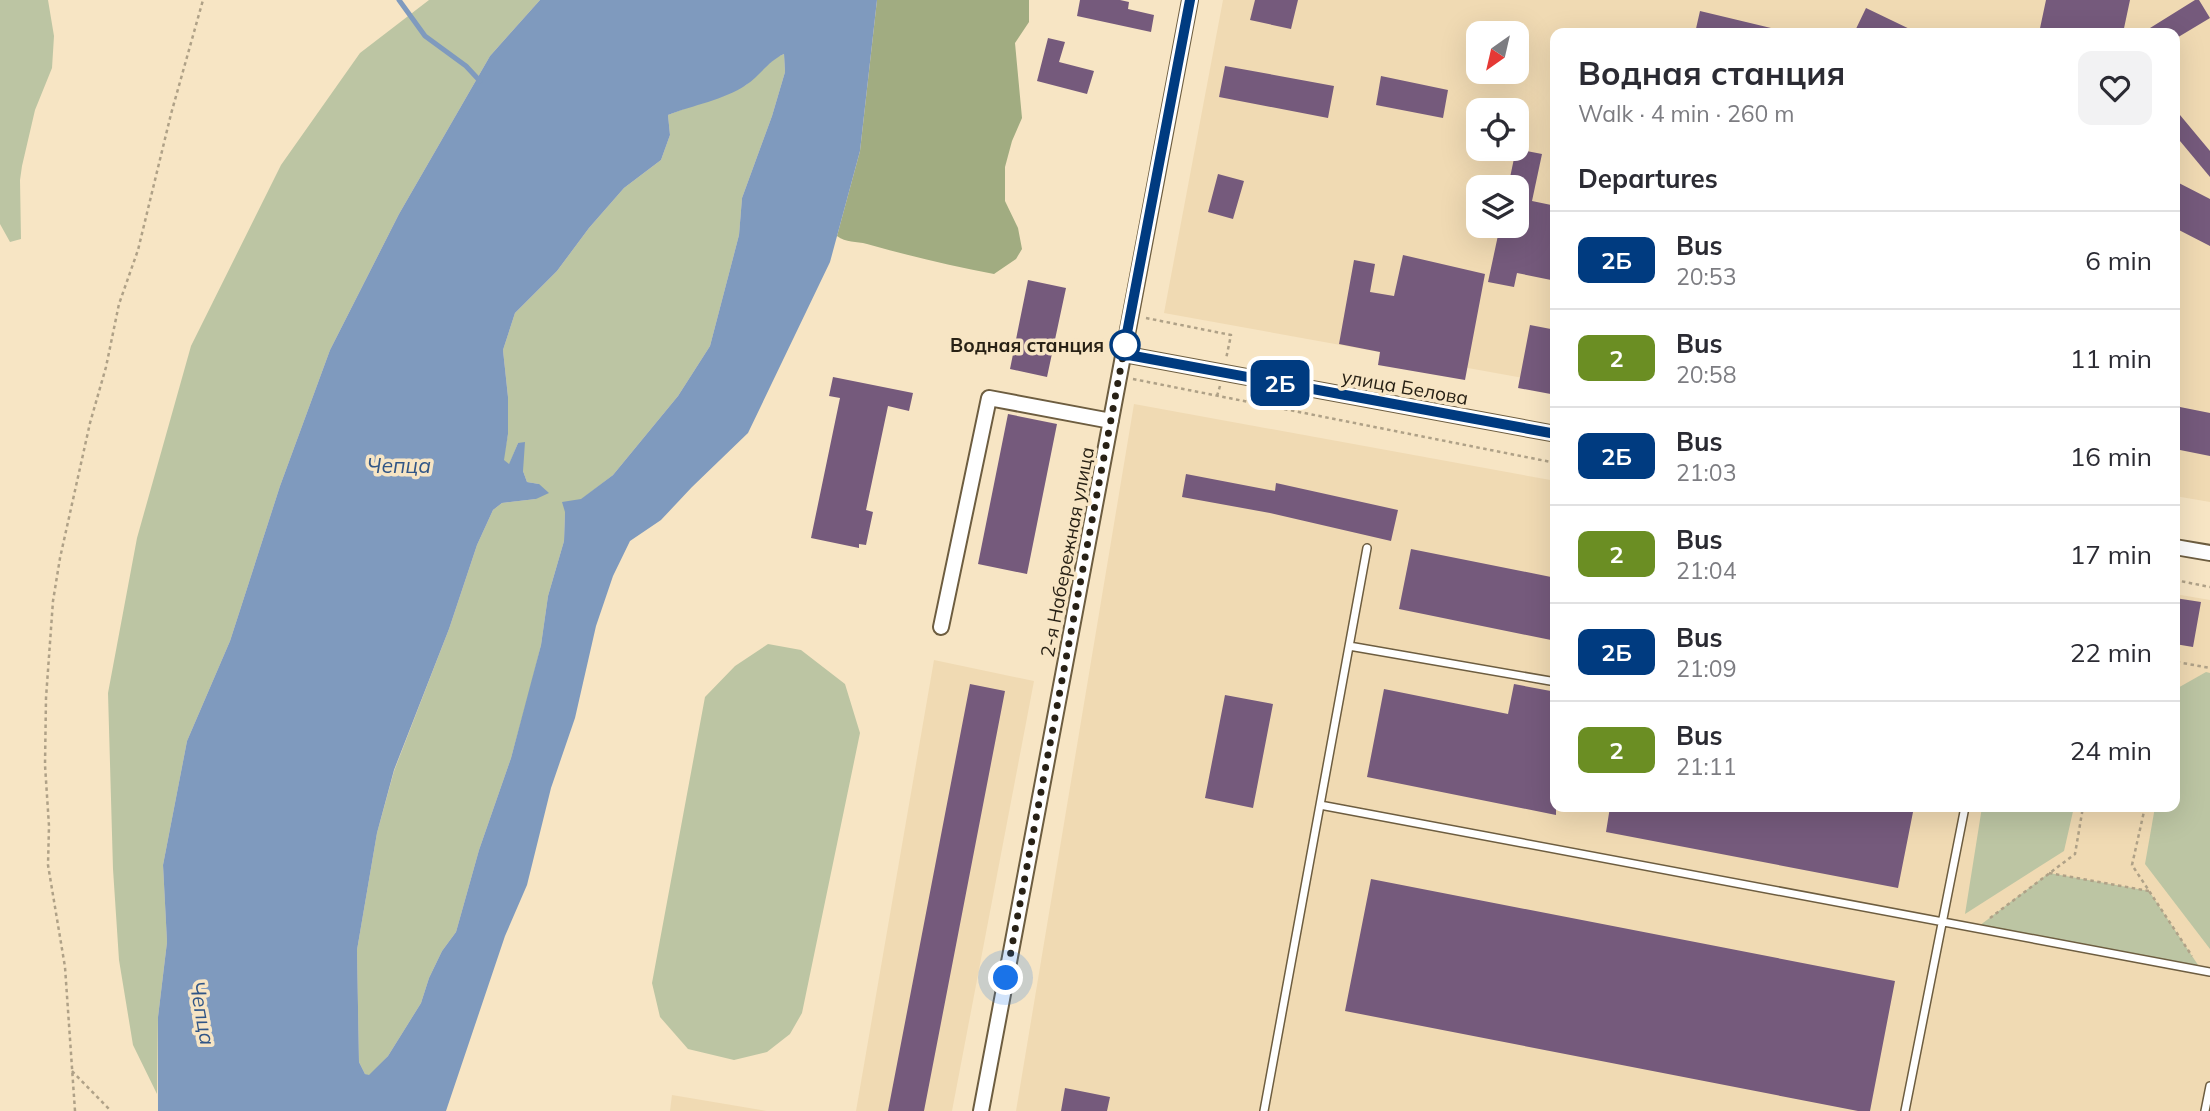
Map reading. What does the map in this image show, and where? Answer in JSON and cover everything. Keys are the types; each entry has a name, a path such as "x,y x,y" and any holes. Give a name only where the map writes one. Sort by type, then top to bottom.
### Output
{"street":[{"name":"2-я Набережная улица","path":"981,1111 1190,0"},
{"name":"улица Белова","path":"1123,354 1550,433"},
{"path":"941,627 989,398 1111,421"},
{"path":"2180,548 2210,553"}],"lane":[{"path":"1264,1111 1367,548"},
{"path":"1349,646 1550,681"},
{"path":"1320,805 2206,972"},
{"path":"1905,1111 1964,812"},
{"path":"2205,1111 2210,1086"}],"path":[{"path":"75,1111 65,967 48,864 46,698 53,601 90,422 106,367 119,304 138,250 171,114 204,0"},
{"path":"1144,317 1231,335 1217,396"},
{"path":"1133,379 1550,462"},
{"path":"2180,581 2210,587"},
{"path":"2180,663 2210,668"},
{"path":"1976,928 2075,855 2082,812"},
{"path":"2144,812 2132,865 2206,972"},
{"path":"2049,873 2149,891"},
{"path":"72,1070 111,1111"}],"shaded area":[{"path":"1223,0 2210,0 2210,502 2180,497 2180,28 1550,28 1550,383 1164,313"},
{"path":"1134,404 1550,480 1550,812 2180,812 2180,595 2210,600 2210,1111 1016,1111"},
{"path":"934,660 1034,681 952,1111 856,1111"},
{"path":"672,1095 767,1111 670,1111"}],"green space":[{"path":"0,0 48,0 54,36 52,68 35,110 22,166 21,239 10,242 0,224"},
{"path":"429,0 540,0 490,56 399,214 330,350 280,486 230,641 187,741 163,865 167,942 158,1017 157,1094 133,1045 119,960 113,869 108,693 137,538 191,346 281,165 360,53"},
{"path":"877,0 1029,0 1029,22 1015,43 1022,118 1005,167 1005,201 1018,228 1022,249 1016,259 994,274 848,241 837,236 860,151"},
{"path":"784,54 785,72 742,198 739,235 710,346 678,396 613,475 565,512 564,541 548,596 541,645 530,689 456,932 442,951 421,1003 388,1056 369,1076 359,1062 357,950 377,833 394,771 449,629 477,545 493,510 502,503 536,499 539,484 527,482 518,443 509,465 503,460 508,434 508,397 503,350 515,313 557,271 589,228 624,188 661,160 670,135 668,115 746,85 775,58"},
{"path":"768,644 801,650 845,684 860,733 802,1013 790,1034 767,1052 734,1060 688,1049 660,1017 652,983 705,697 735,666"},
{"path":"2206,672 2210,673 2210,949 2145,864 2154,812 2180,812 2180,687"},
{"path":"1981,812 2073,812 2064,851 1965,914"},
{"path":"2049,873 2149,891 2202,971 1979,926"}],"water":[{"name":"Чепца","path":"540,0 877,0 860,151 830,262 748,433 661,520 630,541 613,576 596,626 575,718 551,788 527,885 505,936 446,1111 158,1111 158,1017 167,942 163,865 187,741 230,641 280,486 330,350 399,214 490,56","holes":["784,54 785,72 742,198 739,235 710,346 678,396 613,475 581,499 562,502 565,512 564,541 548,596 541,645 511,758 479,850 456,932 442,951 421,1003 388,1056 369,1075 365,1074 359,1062 357,950 377,833 394,770 449,629 477,545 493,510 502,503 536,499 549,493 539,484 527,482 523,471 525,442 518,443 509,464 504,460 508,434 508,397 503,350 515,313 557,271 589,228 624,188 661,160 670,135 668,115 737,90"]}],"building":[{"path":"1080,0 1129,2 1128,9 1154,15 1151,32 1077,16"},
{"path":"1255,0 1298,0 1291,29 1250,20"},
{"path":"2046,0 2130,0 2124,28 2040,28"},
{"path":"2195,0 2199,0 2210,18 2180,36 2180,28 2150,28"},
{"path":"1866,8 1908,28 1856,28"},
{"path":"1700,11 1771,28 1696,28"},
{"path":"1048,38 1065,42 1059,62 1094,71 1087,94 1037,81"},
{"path":"1225,66 1334,86 1328,118 1219,97"},
{"path":"1381,76 1448,90 1443,118 1376,105"},
{"path":"2180,115 2210,151 2210,177 2180,141"},
{"path":"1529,152 1542,154 1532,201 1550,205 1550,280 1517,273 1514,287 1488,282 1497,238 1529,238 1529,175 1511,175 1513,161 1529,161"},
{"path":"1218,174 1244,181 1233,219 1208,212"},
{"path":"2180,184 2210,199 2210,246 2180,231"},
{"path":"1403,255 1485,274 1465,380 1378,365 1380,352 1339,344 1354,260 1375,264 1370,292 1394,296"},
{"path":"1028,280 1066,288 1047,377 1010,369"},
{"path":"1530,325 1550,329 1550,394 1518,388"},
{"path":"833,377 913,393 909,411 888,406 866,510 873,512 866,545 859,544 859,548 811,538 840,398 829,396"},
{"path":"2180,407 2210,413 2210,456 2180,450"},
{"path":"1008,414 1057,424 1027,574 978,564"},
{"path":"1186,474 1275,491 1276,483 1398,510 1391,541 1270,513 1182,497"},
{"path":"1411,549 1550,577 1550,640 1399,609"},
{"path":"2180,599 2201,602 2193,647 2180,645"},
{"path":"970,684 1005,691 924,1111 888,1111"},
{"path":"1514,684 1550,691 1550,812 1556,812 1556,815 1367,777 1384,689 1508,714"},
{"path":"1225,695 1273,704 1253,808 1205,798"},
{"path":"1609,812 1913,812 1898,888 1606,832"},
{"path":"1371,879 1895,981 1870,1111 1858,1111 1345,1011"},
{"path":"1065,1088 1110,1097 1107,1111 1061,1111"}],"waterway":[{"path":"399,0 425,36 466,66 480,81"}],"bus line":[{"name":"2Б","path":"1190,0 1123,354 1550,433"}],"place":[{"name":"Водная станция","path":"1125,345"}],"route":[{"path":"1006,978 1125,345"}]}
